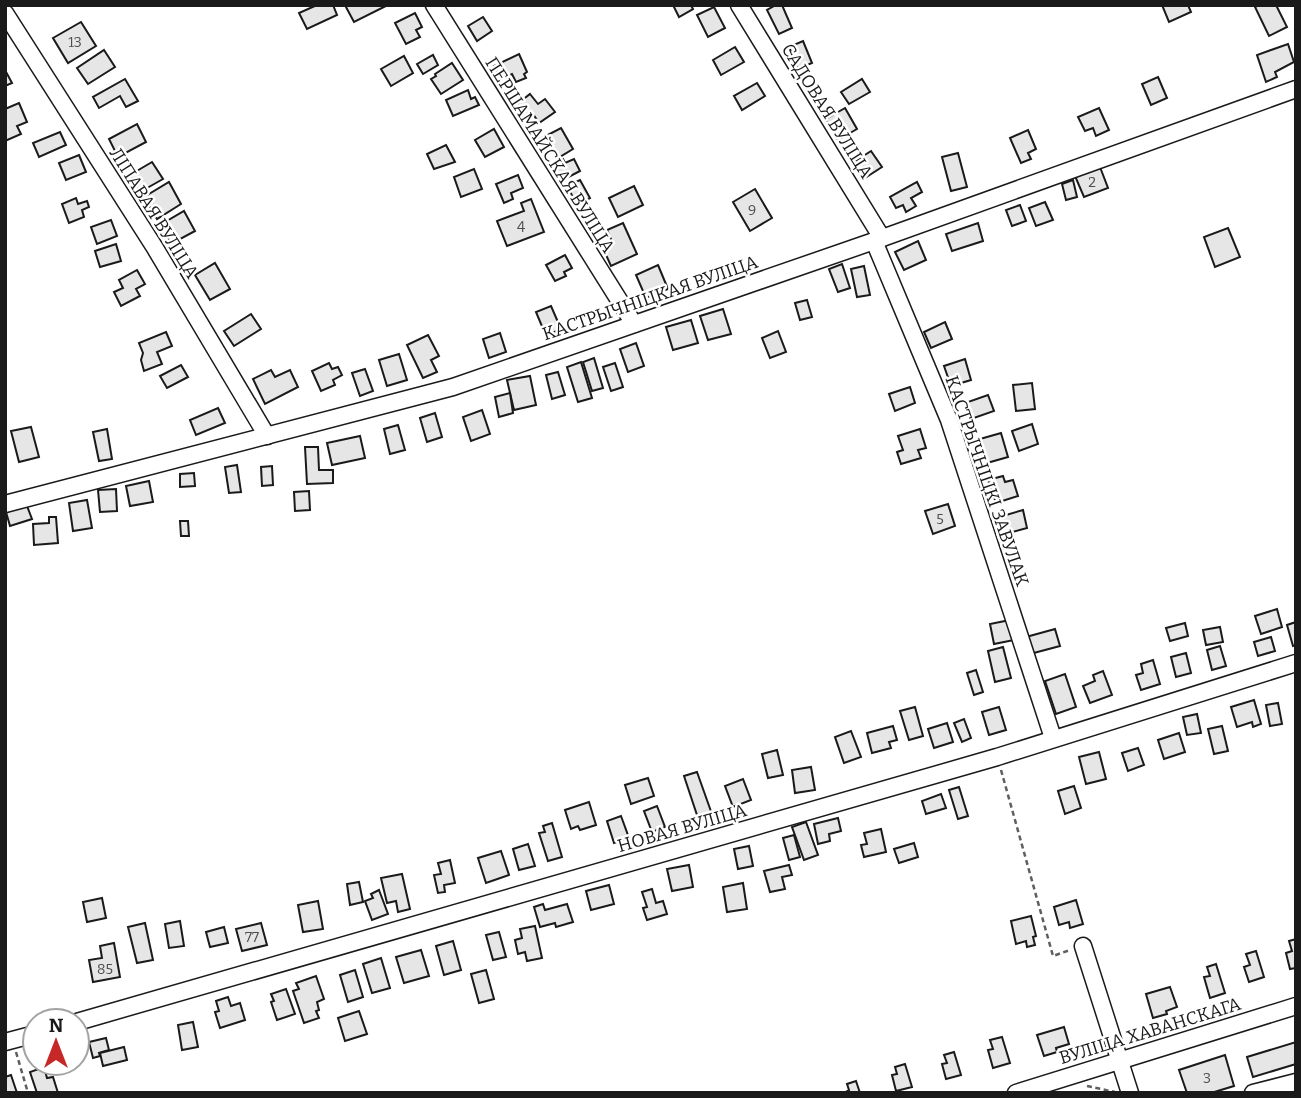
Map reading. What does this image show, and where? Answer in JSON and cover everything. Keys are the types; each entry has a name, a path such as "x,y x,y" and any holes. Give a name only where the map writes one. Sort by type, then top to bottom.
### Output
{"street":[{"name":"ПЕРШАМАЙСКАЯ ВУЛІЦА","path":"434,5 634,324"},
{"name":"САДОВАЯ ВУЛІЦА","path":"738,5 878,240"},
{"name":"ЛІПАВАЯ ВУЛІЦА","path":"5,13 155,248 267,436"},
{"name":"КАСТРЫЧНІЦКАЯ ВУЛІЦА","path":"5,504 453,387 878,240 1296,89"},
{"name":"КАСТРЫЧНІЦКІ ЗАВУЛАК","path":"878,240 949,420 1053,738"},
{"name":"НОВАЯ ВУЛІЦА","path":"91,1018 997,757 1296,663"},
{"path":"1083,946 1130,1093"},
{"name":"ВУЛІЦА ХАВАНСКАГА","path":"1016,1093 1296,1006"},
{"path":"1253,1093 1296,1082"}],"path":[{"path":"997,757 1053,956 1083,946"},
{"path":"9,1041 28,1093"}],"building":[{"path":"317,5 333,5 337,15 307,29 299,13"},
{"path":"673,5 691,5 693,9 679,17"},
{"path":"782,5 792,28 779,34 767,10"},
{"path":"1162,5 1188,5 1191,12 1169,22"},
{"path":"1276,5 1287,27 1269,36 1255,7"},
{"path":"386,6 354,22 346,7"},
{"path":"714,7 725,28 708,37 697,15"},
{"path":"415,13 422,27 416,30 420,37 406,44 395,23"},
{"path":"483,17 492,31 477,41 468,26"},
{"path":"81,22 96,46 68,63 53,38"},
{"path":"803,41 812,63 798,69 789,47"},
{"path":"1288,44 1294,62 1275,72 1277,77 1266,82 1257,55"},
{"path":"735,47 744,62 721,75 713,60"},
{"path":"104,50 115,67 88,84 77,68"},
{"path":"519,54 527,72 524,74 526,78 516,82 512,74 501,79 494,66"},
{"path":"433,55 438,65 423,74 417,64"},
{"path":"404,56 413,73 391,86 381,69"},
{"path":"452,63 463,80 441,94 431,79"},
{"path":"5,70 12,83 5,86"},
{"path":"1158,77 1167,98 1151,105 1142,84"},
{"path":"125,79 138,101 126,107 120,96 99,108 93,97"},
{"path":"862,79 870,92 849,104 841,92"},
{"path":"757,83 765,96 742,110 734,96"},
{"path":"468,90 471,99 475,97 479,105 453,116 446,100"},
{"path":"530,94 538,104 545,99 555,112 539,123 533,114 526,119 516,105"},
{"path":"19,103 27,122 17,126 21,134 5,141 5,109"},
{"path":"845,108 857,129 838,140 826,119"},
{"path":"1099,108 1109,130 1096,136 1093,128 1085,131 1078,117"},
{"path":"137,124 146,142 118,157 109,139"},
{"path":"561,128 573,149 558,158 554,151 548,154 540,139"},
{"path":"494,129 504,147 485,157 475,140"},
{"path":"1028,130 1036,149 1028,153 1031,159 1021,163 1010,138"},
{"path":"60,132 66,145 39,157 33,143"},
{"path":"446,145 455,162 434,169 427,154"},
{"path":"871,151 882,167 865,178 854,162"},
{"path":"958,153 967,187 951,191 942,157"},
{"path":"79,155 86,172 66,180 59,163"},
{"path":"563,159 565,163 574,159 580,171 561,181 552,164"},
{"path":"152,162 163,179 140,192 130,175"},
{"path":"1100,167 1108,188 1084,197 1075,176"},
{"path":"474,169 482,189 461,197 454,177"},
{"path":"518,175 523,188 511,193 513,199 504,203 496,184"},
{"path":"580,180 590,198 577,205 567,186"},
{"path":"1073,180 1077,197 1066,200 1062,184"},
{"path":"169,182 181,204 157,219 144,197"},
{"path":"917,182 922,192 911,198 916,206 906,212 903,205 896,208 890,197"},
{"path":"634,186 643,205 618,217 609,198"},
{"path":"755,189 772,218 750,231 733,202"},
{"path":"76,198 78,204 87,201 89,207 82,210 84,217 69,223 62,204"},
{"path":"531,199 544,232 507,246 497,221 524,211 521,203"},
{"path":"1045,202 1053,220 1036,226 1029,208"},
{"path":"1020,205 1026,221 1012,226 1006,210"},
{"path":"184,211 195,231 171,244 160,225"},
{"path":"111,220 117,236 97,244 91,227"},
{"path":"623,223 637,254 611,266 603,248 613,244 607,230"},
{"path":"978,223 983,241 952,251 946,234"},
{"path":"1228,228 1240,257 1215,267 1204,237"},
{"path":"918,241 926,260 904,270 895,252"},
{"path":"116,244 121,261 100,267 95,251"},
{"path":"565,255 572,268 564,272 566,276 555,281 546,265"},
{"path":"215,263 230,289 210,300 195,275"},
{"path":"842,264 850,288 838,292 829,269"},
{"path":"658,265 668,289 646,298 636,275"},
{"path":"864,266 870,295 857,297 851,269"},
{"path":"137,270 145,284 136,289 140,296 121,306 114,292 123,288 119,280"},
{"path":"807,300 812,317 800,320 795,303"},
{"path":"551,306 561,329 546,336 536,312"},
{"path":"723,309 731,334 708,340 700,316"},
{"path":"251,314 261,329 234,346 224,331"},
{"path":"691,320 698,343 673,350 666,327"},
{"path":"945,322 952,339 931,348 924,332"},
{"path":"778,331 786,352 770,358 762,338"},
{"path":"166,332 172,346 157,352 162,364 144,371 141,360 143,353 139,343"},
{"path":"500,333 506,352 489,358 483,339"},
{"path":"428,335 439,356 431,360 437,372 423,378 407,345"},
{"path":"636,343 644,366 628,372 620,349"},
{"path":"399,354 407,380 387,386 379,360"},
{"path":"594,358 603,388 592,391 583,362"},
{"path":"965,359 971,380 951,386 944,366"},
{"path":"581,362 592,398 578,402 567,367"},
{"path":"329,363 332,369 338,367 342,375 333,380 335,385 321,391 312,371"},
{"path":"615,363 623,387 611,391 603,367"},
{"path":"181,365 188,377 167,388 160,376"},
{"path":"365,369 373,391 360,396 352,373"},
{"path":"271,370 275,377 290,370 298,387 265,404 253,379"},
{"path":"558,372 565,395 552,399 546,375"},
{"path":"530,376 536,405 514,410 507,380"},
{"path":"1032,383 1035,409 1016,411 1013,385"},
{"path":"910,387 915,403 895,411 889,394"},
{"path":"510,393 513,413 499,417 495,397"},
{"path":"988,395 994,411 971,419 965,403"},
{"path":"218,408 225,423 196,435 190,420"},
{"path":"482,410 490,434 471,441 463,417"},
{"path":"435,413 442,437 427,442 420,418"},
{"path":"1032,424 1038,444 1019,451 1012,431"},
{"path":"398,425 405,450 390,454 384,429"},
{"path":"31,427 39,457 19,462 11,431"},
{"path":"107,429 112,459 99,461 93,432"},
{"path":"920,429 926,448 918,450 921,458 901,464 897,452 903,450 898,436"},
{"path":"1001,433 1008,457 980,465 973,441"},
{"path":"360,436 365,458 332,465 327,443"},
{"path":"305,447 318,447 319,470 333,470 333,483 307,484"},
{"path":"237,465 241,492 229,493 225,467"},
{"path":"272,466 273,485 262,486 261,467"},
{"path":"194,473 195,486 180,487 180,474"},
{"path":"1003,476 1005,482 1013,480 1018,496 996,503 988,480"},
{"path":"149,481 153,502 130,506 126,486"},
{"path":"116,489 117,511 100,512 98,490"},
{"path":"309,491 310,510 295,511 294,492"},
{"path":"87,500 92,528 73,531 69,503"},
{"path":"948,504 955,526 933,534 925,511"},
{"path":"27,506 32,519 10,526 6,512"},
{"path":"1023,510 1027,528 1001,535 996,518"},
{"path":"49,517 56,517 58,543 34,545 33,524 49,523"},
{"path":"180,521 188,521 189,536 181,536"},
{"path":"1277,609 1282,627 1261,634 1255,616"},
{"path":"1010,620 1014,640 994,644 990,624"},
{"path":"1296,622 1296,645 1293,646 1287,625"},
{"path":"1185,623 1188,636 1170,641 1166,628"},
{"path":"1220,627 1223,642 1206,645 1203,630"},
{"path":"1055,629 1060,646 1030,654 1026,637"},
{"path":"1271,637 1275,651 1258,656 1254,642"},
{"path":"1220,646 1226,666 1212,670 1207,650"},
{"path":"1003,647 1011,678 995,682 988,651"},
{"path":"1186,653 1191,673 1176,677 1171,657"},
{"path":"1153,660 1160,684 1141,690 1136,675 1143,673 1141,664"},
{"path":"976,670 983,692 974,695 967,673"},
{"path":"1103,671 1112,695 1090,703 1083,686 1095,681 1093,675"},
{"path":"1065,674 1076,707 1056,714 1045,681"},
{"path":"1254,700 1261,724 1253,727 1252,722 1237,727 1231,707"},
{"path":"1278,703 1282,724 1270,726 1266,705"},
{"path":"915,707 923,736 909,740 900,711"},
{"path":"999,707 1006,730 989,735 982,712"},
{"path":"1197,714 1201,733 1187,735 1183,717"},
{"path":"964,719 971,738 962,742 954,723"},
{"path":"947,723 953,742 934,748 928,729"},
{"path":"893,726 897,740 889,742 891,748 872,753 867,733"},
{"path":"1222,726 1228,751 1214,754 1208,729"},
{"path":"851,731 861,757 844,763 835,737"},
{"path":"1179,733 1185,752 1164,759 1158,740"},
{"path":"1138,748 1144,765 1128,771 1122,753"},
{"path":"777,750 783,775 768,778 762,754"},
{"path":"1099,752 1106,779 1086,784 1079,757"},
{"path":"811,767 815,790 795,793 792,770"},
{"path":"697,772 713,817 699,821 684,776"},
{"path":"648,778 654,796 631,804 625,785"},
{"path":"743,779 751,800 733,807 725,786"},
{"path":"1074,786 1081,808 1065,814 1058,791"},
{"path":"959,787 968,816 958,819 949,790"},
{"path":"941,794 946,808 926,814 922,801"},
{"path":"589,802 596,825 580,830 578,826 571,829 565,810"},
{"path":"657,806 665,827 652,832 644,811"},
{"path":"621,816 629,838 614,843 607,821"},
{"path":"838,818 841,831 829,834 830,841 818,844 814,824"},
{"path":"806,822 818,855 804,860 792,827"},
{"path":"552,823 562,857 548,861 539,833 545,832 543,826"},
{"path":"881,829 886,852 864,857 861,845 867,844 864,833"},
{"path":"794,835 800,857 789,860 783,838"},
{"path":"914,843 918,857 899,863 894,849"},
{"path":"528,844 535,866 519,870 513,849"},
{"path":"749,846 753,866 738,869 734,849"},
{"path":"501,851 509,875 486,883 478,858"},
{"path":"450,860 455,883 444,885 445,892 438,893 434,875 441,874 438,863"},
{"path":"689,865 693,887 672,891 667,869"},
{"path":"789,865 792,875 782,877 785,889 770,892 764,871"},
{"path":"402,874 410,909 398,912 396,901 387,903 381,878"},
{"path":"359,882 363,902 350,905 347,884"},
{"path":"743,883 747,909 727,912 723,887"},
{"path":"609,885 614,904 591,910 586,891"},
{"path":"652,889 656,903 663,901 667,914 647,920 643,908 647,907 642,892"},
{"path":"379,890 388,914 372,920 365,901 373,898 371,894"},
{"path":"102,898 106,918 87,922 83,902"},
{"path":"1076,900 1083,924 1070,928 1069,922 1059,925 1054,907"},
{"path":"318,901 323,929 303,932 298,905"},
{"path":"543,904 545,910 567,904 573,922 556,927 555,923 540,927 534,907"},
{"path":"1031,916 1036,936 1033,937 1035,945 1027,947 1026,941 1016,944 1011,921"},
{"path":"180,921 184,946 169,948 165,924"},
{"path":"145,923 153,960 137,963 128,927"},
{"path":"261,923 267,945 242,951 236,929"},
{"path":"535,926 542,958 527,961 525,952 518,954 515,940 522,938 520,929"},
{"path":"224,927 228,943 210,947 206,932"},
{"path":"499,932 506,957 493,960 486,935"},
{"path":"1296,939 1296,968 1290,969 1286,953 1292,951 1289,941"},
{"path":"453,941 461,970 444,975 436,946"},
{"path":"114,943 120,977 93,982 89,960 102,958 100,946"},
{"path":"421,950 429,976 404,983 396,957"},
{"path":"1256,951 1264,977 1249,982 1244,967 1250,965 1246,954"},
{"path":"381,958 390,988 372,993 363,964"},
{"path":"1216,964 1225,993 1210,998 1204,977 1210,976 1207,967"},
{"path":"355,970 363,997 348,1002 340,975"},
{"path":"486,970 494,999 479,1003 471,974"},
{"path":"316,976 324,999 317,1002 319,1010 316,1011 319,1018 304,1023 293,991 299,989 296,983"},
{"path":"1170,987 1177,1007 1166,1011 1167,1014 1153,1018 1146,994"},
{"path":"286,989 295,1014 277,1020 271,994"},
{"path":"228,997 231,1006 240,1003 245,1020 220,1028 215,1012 219,1011 216,1001"},
{"path":"359,1011 367,1034 345,1041 338,1018"},
{"path":"193,1022 198,1047 182,1050 178,1025"},
{"path":"1064,1027 1069,1044 1044,1056 1037,1035"},
{"path":"1002,1037 1010,1063 993,1068 988,1050 993,1049 990,1040"},
{"path":"106,1038 109,1050 93,1058 91,1042"},
{"path":"1296,1042 1296,1064 1253,1077 1247,1057"},
{"path":"124,1047 127,1060 103,1066 100,1053"},
{"path":"954,1052 961,1075 946,1079 942,1064 947,1063 944,1055"},
{"path":"1225,1055 1234,1086 1211,1093 1187,1093 1179,1070"},
{"path":"905,1064 912,1087 896,1091 892,1075 897,1074 895,1067"},
{"path":"11,1075 17,1093 5,1093 5,1077"},
{"path":"32,1077 53,1077 58,1093 37,1093"},
{"path":"856,1081 860,1093 844,1093 849,1090 847,1084"}]}
